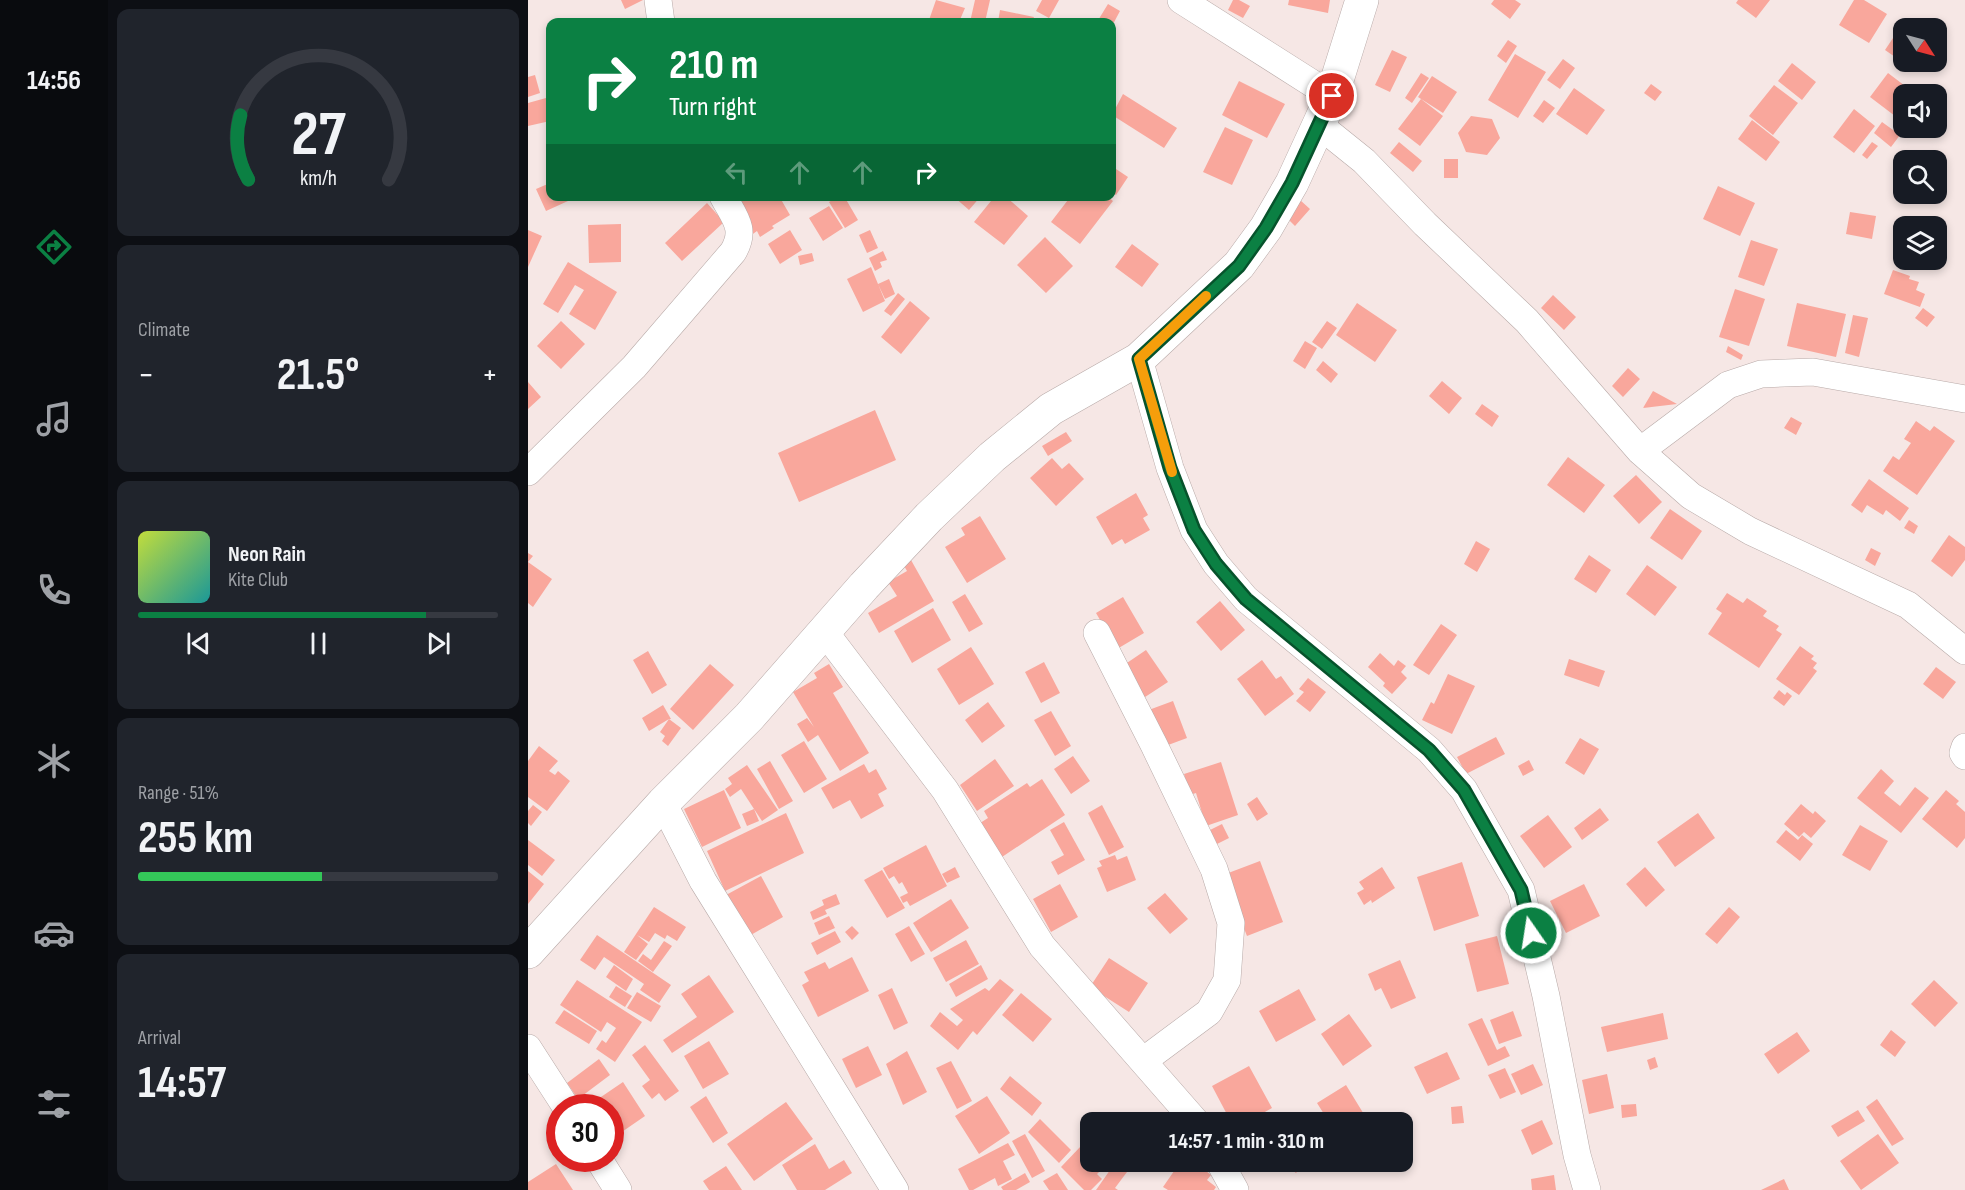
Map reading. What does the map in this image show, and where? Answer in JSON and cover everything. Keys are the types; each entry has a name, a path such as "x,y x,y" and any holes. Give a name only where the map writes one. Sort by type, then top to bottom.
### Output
{"street":[{"path":"658,0 660,18"},
{"path":"1181,0 1325,110 1365,161 1425,225 1527,321 1640,452 1691,496 1750,531 1908,605 1965,651"},
{"path":"528,952 663,803 748,717 929,517 992,458 1051,409 1139,359 1239,266 1266,228 1292,183 1325,110 1362,0"},
{"path":"528,472 634,367 733,252 740,241 740,228 726,201"},
{"path":"1139,359 1170,468 1194,530 1216,564 1246,599 1429,750 1464,790 1521,890 1577,1155 1587,1190"},
{"path":"1640,452 1728,385 1761,374 1813,372 1965,399"},
{"path":"824,631 945,790 1042,946 1187,1112"},
{"path":"1097,633 1214,868 1231,923 1227,980 1209,1012 1143,1061"},
{"path":"1965,747 1963,753 1965,756"},
{"path":"663,803 703,881 895,1190"},
{"path":"528,1048 558,1094"},
{"path":"607,1172 618,1190"},
{"path":"1225,1172 1235,1190"}],"building":[{"path":"621,0 643,0 625,9"},
{"path":"936,0 965,8 961,18 930,18"},
{"path":"975,0 990,0 986,18 971,18"},
{"path":"1042,0 1059,0 1049,18 1036,11"},
{"path":"1233,0 1239,0 1250,6 1243,18 1228,10"},
{"path":"1289,0 1330,0 1328,13 1288,5"},
{"path":"1494,0 1515,0 1521,4 1510,19 1491,4"},
{"path":"1738,0 1770,0 1756,18 1736,3"},
{"path":"1854,0 1864,0 1887,14 1869,43 1839,25"},
{"path":"1108,4 1120,11 1116,18 1099,18"},
{"path":"1000,10 1034,17 1034,18 999,18"},
{"path":"1893,38 1893,56 1885,50"},
{"path":"1508,40 1517,46 1506,63 1497,56"},
{"path":"1392,50 1407,57 1390,92 1375,85"},
{"path":"1515,54 1546,72 1518,118 1488,100"},
{"path":"1563,59 1575,68 1560,89 1547,80"},
{"path":"1792,63 1816,82 1802,100 1778,81"},
{"path":"1421,73 1429,78 1412,103 1405,98"},
{"path":"1888,73 1902,84 1893,84 1893,114 1870,97"},
{"path":"535,75 540,93 528,97 528,77"},
{"path":"1432,76 1457,92 1443,113 1418,97"},
{"path":"1239,81 1285,104 1267,138 1222,115"},
{"path":"1651,84 1662,92 1655,101 1644,93"},
{"path":"1774,85 1798,103 1773,135 1749,116"},
{"path":"1574,88 1605,110 1587,135 1556,114"},
{"path":"1123,94 1177,128 1164,148 1116,118 1116,107"},
{"path":"546,98 546,122 528,126 528,103"},
{"path":"1421,99 1443,116 1420,146 1398,129"},
{"path":"1544,100 1555,108 1543,123 1533,116"},
{"path":"1854,109 1875,126 1854,153 1833,137"},
{"path":"1471,116 1492,119 1500,138 1487,155 1466,152 1458,133"},
{"path":"1752,120 1780,142 1766,161 1738,139"},
{"path":"1882,122 1893,130 1893,138 1898,138 1891,147 1874,133"},
{"path":"1225,127 1253,140 1232,185 1203,172"},
{"path":"1399,142 1422,161 1413,172 1390,153"},
{"path":"1872,142 1878,146 1867,159 1862,155"},
{"path":"1444,159 1458,159 1458,178 1444,178"},
{"path":"1116,169 1128,177 1116,195"},
{"path":"546,185 546,201 568,201 546,211 536,189"},
{"path":"1718,186 1755,203 1740,236 1703,219"},
{"path":"1300,200 1310,209 1295,226 1286,217"},
{"path":"730,201 782,201 790,215 760,237 757,231 750,236"},
{"path":"847,201 858,220 845,228 829,202"},
{"path":"959,201 977,201 969,210"},
{"path":"991,201 1011,201 1028,216 1004,245 974,222"},
{"path":"1067,201 1113,201 1080,244 1051,222"},
{"path":"707,203 724,222 682,261 665,243"},
{"path":"829,206 843,228 823,241 809,218"},
{"path":"1850,212 1876,216 1872,239 1846,234"},
{"path":"621,224 621,262 589,263 588,225"},
{"path":"528,230 542,236 528,267"},
{"path":"790,230 802,250 780,264 768,244"},
{"path":"870,230 878,248 867,253 859,235"},
{"path":"1045,237 1073,266 1046,293 1017,265"},
{"path":"1751,240 1778,249 1764,286 1738,277"},
{"path":"1132,244 1159,264 1142,287 1115,267"},
{"path":"883,251 887,260 880,262 882,267 875,271 869,258"},
{"path":"812,253 814,261 800,265 798,256"},
{"path":"568,262 617,292 595,330 569,314 584,290 575,285 558,313 543,304"},
{"path":"871,267 885,301 863,312 847,279"},
{"path":"1893,270 1919,282 1916,290 1925,294 1920,307 1884,294"},
{"path":"889,279 895,294 885,299 878,284"},
{"path":"1735,289 1765,299 1749,346 1719,337"},
{"path":"898,293 905,299 891,316 884,311"},
{"path":"1553,295 1576,317 1564,330 1541,308"},
{"path":"910,301 930,318 901,354 881,337"},
{"path":"1357,303 1397,330 1375,362 1336,335"},
{"path":"1797,303 1846,314 1836,357 1787,346"},
{"path":"1923,308 1935,317 1927,327 1915,318"},
{"path":"1853,315 1868,318 1859,357 1845,353"},
{"path":"561,321 585,344 561,369 537,346"},
{"path":"1327,321 1337,328 1322,349 1312,342"},
{"path":"1305,341 1317,348 1305,369 1293,361"},
{"path":"1728,346 1743,355 1741,360 1726,352"},
{"path":"1323,361 1338,374 1331,383 1316,370"},
{"path":"1628,368 1640,379 1623,397 1612,386"},
{"path":"1442,381 1462,398 1449,414 1429,396"},
{"path":"528,382 541,397 528,409"},
{"path":"1653,391 1677,404 1643,408"},
{"path":"1482,404 1499,416 1492,427 1475,414"},
{"path":"875,410 896,460 799,502 778,453"},
{"path":"1791,417 1802,423 1796,435 1784,428"},
{"path":"1916,421 1930,431 1934,426 1955,441 1917,495 1883,471 1893,456 1899,460 1911,443 1904,439"},
{"path":"1066,432 1072,441 1048,456 1042,446"},
{"path":"1568,457 1605,485 1584,513 1547,485"},
{"path":"1052,458 1062,469 1069,463 1084,479 1056,506 1030,478"},
{"path":"1636,475 1662,502 1639,524 1613,496"},
{"path":"1869,479 1909,508 1900,521 1886,510 1883,515 1867,505 1862,513 1851,505"},
{"path":"1136,493 1148,515 1143,518 1150,530 1125,544 1122,539 1112,545 1096,517"},
{"path":"1670,509 1702,531 1682,560 1650,538"},
{"path":"980,516 1006,559 967,583 945,547 965,535 961,528"},
{"path":"1909,520 1918,526 1914,534 1904,528"},
{"path":"1949,535 1965,547 1965,560 1952,577 1931,561"},
{"path":"1476,541 1490,549 1477,572 1464,564"},
{"path":"1871,548 1881,553 1875,566 1865,560"},
{"path":"1589,555 1611,570 1596,593 1574,579"},
{"path":"911,560 934,601 879,633 868,613 897,596 888,582 907,571 903,564"},
{"path":"528,562 552,579 533,607 528,603"},
{"path":"1647,565 1677,587 1655,616 1626,594"},
{"path":"1727,593 1743,603 1747,598 1767,611 1763,616 1779,626 1776,630 1782,634 1759,668 1708,634 1722,613 1716,609"},
{"path":"965,594 983,624 969,632 952,602"},
{"path":"1123,597 1144,633 1117,649 1096,613"},
{"path":"1220,601 1245,630 1221,651 1196,622"},
{"path":"933,608 951,640 912,663 894,631"},
{"path":"1441,624 1457,635 1429,675 1413,665"},
{"path":"1800,646 1814,656 1811,659 1817,663 1813,668 1817,671 1799,695 1776,679"},
{"path":"971,647 994,684 959,705 937,669"},
{"path":"1146,650 1168,682 1142,699 1121,667"},
{"path":"648,651 667,685 652,694 633,660"},
{"path":"1380,653 1394,666 1398,660 1406,666 1401,672 1407,678 1392,694 1383,686 1385,683 1368,667"},
{"path":"1569,659 1605,671 1599,687 1564,675"},
{"path":"1262,660 1276,679 1281,676 1294,694 1265,716 1237,679"},
{"path":"1044,662 1060,693 1041,703 1025,672"},
{"path":"710,664 734,685 693,730 670,709"},
{"path":"829,664 843,687 833,693 869,753 840,771 818,735 808,742 797,724 807,718 814,727 793,692 817,678 814,673"},
{"path":"1936,667 1956,682 1943,699 1923,684"},
{"path":"1448,674 1475,686 1452,734 1422,720 1431,702 1434,704"},
{"path":"1308,678 1326,692 1310,712 1296,701 1304,692 1299,689"},
{"path":"1779,690 1785,695 1787,692 1792,696 1784,706 1773,698"},
{"path":"1173,701 1187,738 1160,748 1146,711"},
{"path":"988,702 1005,726 982,743 965,720"},
{"path":"663,705 671,719 649,731 642,718"},
{"path":"1051,711 1071,746 1055,756 1034,720"},
{"path":"669,719 681,728 668,746 662,741 665,736 660,732"},
{"path":"1496,737 1505,754 1466,774 1457,757"},
{"path":"1580,738 1599,749 1584,775 1565,763"},
{"path":"804,741 827,779 804,793 781,755"},
{"path":"539,746 558,761 549,771 555,775 558,771 570,781 547,811 528,797 528,761"},
{"path":"1073,756 1090,781 1071,794 1054,769"},
{"path":"995,759 1014,786 977,811 960,785"},
{"path":"1529,760 1534,770 1523,776 1518,766"},
{"path":"770,761 793,801 779,809 757,769"},
{"path":"1221,762 1238,815 1206,826 1196,793 1190,795 1184,774"},
{"path":"864,764 869,773 876,769 887,789 878,794 884,806 861,819 850,800 833,809 821,788"},
{"path":"747,765 778,810 762,821 741,789 730,797 725,789 732,784 728,778"},
{"path":"1881,769 1894,781 1884,793 1900,806 1915,787 1929,798 1901,833 1857,798"},
{"path":"1042,779 1065,815 999,859 977,825 988,818 984,811 1027,783 1030,787"},
{"path":"724,790 741,828 702,847 684,809"},
{"path":"1946,790 1959,801 1956,804 1965,812 1965,838 1957,848 1922,819"},
{"path":"1257,797 1268,814 1257,821 1247,804"},
{"path":"1801,804 1813,814 1815,811 1826,821 1811,838 1804,832 1799,837 1784,824"},
{"path":"533,805 542,812 531,826 528,823 528,811"},
{"path":"1102,805 1124,847 1109,855 1088,813"},
{"path":"1600,808 1609,820 1582,840 1574,828"},
{"path":"754,809 759,821 747,826 742,814"},
{"path":"786,813 804,853 725,891 707,851"},
{"path":"1698,813 1715,838 1675,867 1657,842"},
{"path":"1548,815 1572,847 1544,868 1520,836"},
{"path":"1064,822 1085,860 1058,875 1051,862 1064,855 1050,830"},
{"path":"1222,824 1229,838 1207,849 1200,835"},
{"path":"1860,825 1888,841 1870,871 1842,855"},
{"path":"1786,830 1798,840 1802,835 1813,844 1800,861 1776,842"},
{"path":"528,840 555,860 542,876 528,865"},
{"path":"926,845 947,886 910,906 907,901 903,903 900,897 908,893 902,882 899,884 894,876 889,879 883,868"},
{"path":"1115,855 1117,860 1127,856 1136,880 1107,892 1097,868 1102,866 1099,861"},
{"path":"1260,861 1283,922 1247,936 1223,875"},
{"path":"1462,862 1479,916 1434,931 1417,877"},
{"path":"955,867 960,877 947,883 942,874"},
{"path":"1382,867 1395,888 1372,903 1371,900 1364,905 1357,893 1364,889 1359,882"},
{"path":"1645,867 1665,890 1646,907 1626,884"},
{"path":"882,870 905,908 887,918 864,880"},
{"path":"528,871 544,884 528,904"},
{"path":"761,876 783,917 749,936 726,895"},
{"path":"1060,884 1078,917 1051,932 1033,899"},
{"path":"1584,884 1600,916 1566,933 1550,901"},
{"path":"1165,893 1188,919 1170,934 1147,908"},
{"path":"836,894 840,904 825,910 827,914 813,920 810,912 824,905 822,900"},
{"path":"951,899 969,928 931,952 913,923"},
{"path":"654,907 686,927 677,941 667,935 665,939 655,933 649,942 637,935 648,944 636,960 624,952"},
{"path":"1729,907 1740,917 1717,944 1705,934"},
{"path":"829,916 835,928 819,935 814,923"},
{"path":"852,926 859,933 852,940 845,932"},
{"path":"909,926 925,954 911,962 895,934"},
{"path":"835,931 841,942 817,955 811,943"},
{"path":"597,935 671,985 659,1003 640,990 644,984 604,957 595,970 580,960"},
{"path":"1497,936 1509,984 1477,992 1465,944"},
{"path":"966,940 979,964 946,982 933,958"},
{"path":"664,941 672,946 653,972 638,961 643,954 651,960"},
{"path":"852,957 869,991 818,1017 802,985 809,981 804,972 825,962 829,969"},
{"path":"1109,958 1148,983 1129,1012 1090,987"},
{"path":"1400,960 1416,998 1391,1009 1381,988 1375,991 1368,974"},
{"path":"614,965 633,979 626,991 606,977"},
{"path":"981,965 988,979 956,997 949,984"},
{"path":"709,975 734,1012 672,1053 663,1040 697,1017 681,994"},
{"path":"1000,979 1014,990 977,1035 973,1031 958,1050 930,1026 940,1012 957,1026 963,1020 950,1009 985,988 989,991"},
{"path":"577,980 642,1022 615,1062 596,1049 602,1040 606,1043 616,1028 607,1022 601,1032 560,1005"},
{"path":"1934,980 1958,1003 1935,1027 1911,1004"},
{"path":"616,986 632,996 625,1007 609,997"},
{"path":"892,988 908,1023 894,1030 878,995"},
{"path":"1299,989 1316,1020 1276,1042 1259,1011"},
{"path":"637,992 661,1006 651,1022 627,1008"},
{"path":"1021,993 1052,1019 1033,1042 1002,1015"},
{"path":"564,1010 597,1031 589,1044 555,1023"},
{"path":"1513,1011 1522,1036 1499,1044 1490,1020"},
{"path":"1663,1013 1668,1039 1607,1052 1601,1027"},
{"path":"1349,1014 1372,1046 1343,1066 1321,1034"},
{"path":"1482,1018 1497,1050 1505,1046 1510,1056 1488,1066 1468,1024"},
{"path":"1891,1030 1906,1042 1895,1057 1880,1045"},
{"path":"1797,1032 1810,1051 1778,1074 1764,1054"},
{"path":"709,1041 729,1074 703,1089 684,1056"},
{"path":"645,1045 679,1091 665,1101 659,1093 652,1099 642,1086 650,1080 632,1055"},
{"path":"868,1046 882,1075 856,1088 842,1059"},
{"path":"907,1051 927,1092 903,1105 886,1064"},
{"path":"1447,1052 1460,1079 1427,1094 1414,1067"},
{"path":"1655,1057 1658,1067 1650,1070 1647,1060"},
{"path":"599,1059 610,1075 585,1094 575,1094 567,1083"},
{"path":"951,1061 972,1101 957,1109 936,1068"},
{"path":"1533,1064 1543,1085 1521,1095 1511,1074"},
{"path":"1249,1066 1272,1108 1265,1112 1226,1112 1212,1086"},
{"path":"1505,1068 1516,1092 1500,1099 1488,1075"},
{"path":"1607,1074 1614,1108 1589,1114 1582,1080"},
{"path":"1010,1076 1042,1103 1032,1116 1000,1089"},
{"path":"623,1082 645,1116 624,1130 624,1094 605,1094"},
{"path":"1346,1085 1363,1112 1323,1112 1317,1103"},
{"path":"706,1096 728,1133 713,1143 690,1107"},
{"path":"987,1096 1010,1133 979,1154 955,1116"},
{"path":"1877,1099 1904,1139 1892,1146 1866,1107"},
{"path":"786,1102 813,1139 754,1181 727,1144"},
{"path":"1636,1104 1637,1116 1622,1118 1621,1105"},
{"path":"1462,1106 1464,1123 1452,1124 1451,1107"},
{"path":"1858,1110 1865,1121 1838,1137 1831,1126"},
{"path":"1040,1119 1071,1150 1059,1163 1028,1132"},
{"path":"1542,1120 1553,1144 1532,1155 1521,1130"},
{"path":"1025,1134 1045,1171 1032,1178 1012,1141"},
{"path":"1878,1134 1899,1163 1861,1190 1840,1161"},
{"path":"1008,1143 1015,1155 1003,1161 1012,1179 998,1186 995,1178 969,1190 958,1169"},
{"path":"815,1144 829,1169 844,1160 852,1173 825,1190 797,1190 782,1165"},
{"path":"1080,1147 1080,1172 1099,1172 1097,1174 1102,1179 1091,1190 1084,1190 1061,1167"},
{"path":"726,1166 742,1190 709,1190 703,1181"},
{"path":"546,1170 561,1172 573,1190 528,1190 528,1182"},
{"path":"1109,1172 1127,1172 1115,1188 1118,1190 1096,1190"},
{"path":"1173,1172 1207,1172 1211,1175 1207,1180 1216,1187 1214,1190 1168,1190 1163,1187"},
{"path":"1025,1173 1030,1182 1016,1190 1003,1190 1001,1187"},
{"path":"1057,1173 1068,1190 1049,1190 1043,1181"},
{"path":"1554,1175 1556,1190 1532,1190 1531,1179"},
{"path":"1784,1179 1789,1190 1761,1190"}],"slow traffic":[{"path":"1172,472 1139,359 1206,296"}],"route":[{"path":"1332,96 1292,183 1266,228 1239,266 1139,359 1170,468 1194,530 1216,564 1246,599 1429,750 1464,790 1521,890 1531,933"}]}
